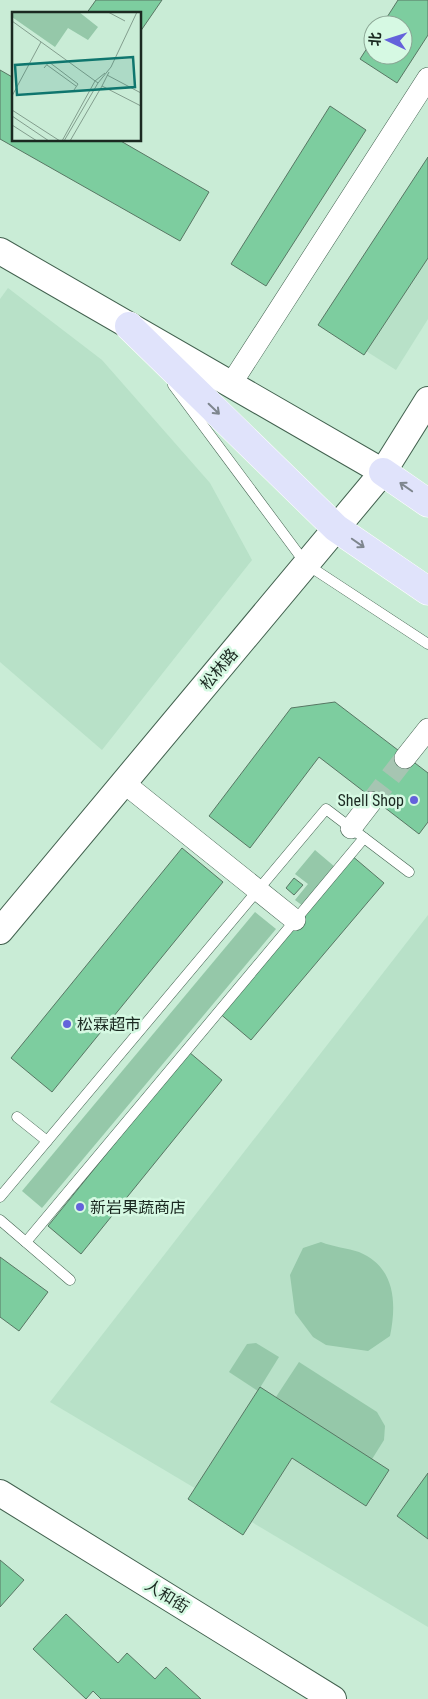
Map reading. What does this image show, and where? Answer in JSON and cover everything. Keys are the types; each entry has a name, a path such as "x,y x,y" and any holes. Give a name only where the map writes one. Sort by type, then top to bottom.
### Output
{"main road":[{"path":"129,326 336,528 428,591"},
{"path":"383,472 428,502"}],"street":[{"path":"231,384 428,78"},
{"path":"0,252 383,472"},
{"name":"松林路","path":"0,931 383,472 428,400"},
{"path":"405,758 428,729"},
{"path":"124,782 295,920"},
{"path":"358,833 371,802"},
{"name":"人和街","path":"0,1493 333,1699"}],"lane":[{"path":"129,326 306,564 428,644"},
{"path":"0,1197 326,809 409,872"},
{"path":"26,1242 295,920 358,833"},
{"path":"16,1118 47,1141"},
{"path":"0,1220 70,1280"}],"shaded area":[{"path":"428,168 428,319 396,370 328,327"},
{"path":"8,288 102,360 210,483 252,560 102,750 0,662 0,299"},
{"path":"315,850 335,867 303,906 295,900 308,884 295,874"},
{"path":"255,912 276,929 42,1208 22,1191"},
{"path":"428,915 428,1627 50,1402"},
{"path":"321,1242 359,1252 371,1259 380,1267 391,1287 393,1311 390,1336 368,1351 326,1345 313,1337 295,1313 290,1275 303,1248"},
{"path":"256,1343 279,1357 258,1391 229,1372 247,1344"},
{"path":"299,1362 377,1412 385,1426 384,1440 369,1464 272,1403"}],"building":[{"path":"96,0 162,0 141,31 141,12 87,12"},
{"path":"398,0 428,0 428,35 413,58 413,15 388,15"},
{"path":"369,65 409,65 397,83"},
{"path":"0,70 12,77 12,141 121,141 209,192 180,241 0,139"},
{"path":"330,106 366,130 266,286 231,264"},
{"path":"428,157 428,258 364,355 318,325"},
{"path":"335,702 428,773 428,822 419,834 319,757 250,848 209,816 291,708"},
{"path":"182,848 223,882 52,1092 11,1058"},
{"path":"351,855 384,883 251,1040 218,1012"},
{"path":"294,878 303,885 294,895 286,888"},
{"path":"189,1052 222,1080 81,1254 48,1226"},
{"path":"0,1257 48,1292 19,1331 0,1317"},
{"path":"260,1387 389,1470 366,1506 292,1458 243,1535 188,1499"},
{"path":"428,1473 428,1539 397,1516"},
{"path":"0,1560 24,1580 0,1607"},
{"path":"66,1614 118,1663 127,1653 155,1679 166,1667 201,1699 101,1699 93,1691 86,1699 33,1649"}],"tunnel":[{"path":"371,802 405,758"}],"place":[{"name":"Shell Shop","path":"414,800"},
{"name":"松霖超市","path":"67,1024"},
{"name":"新岩果蔬商店","path":"80,1207"}]}
